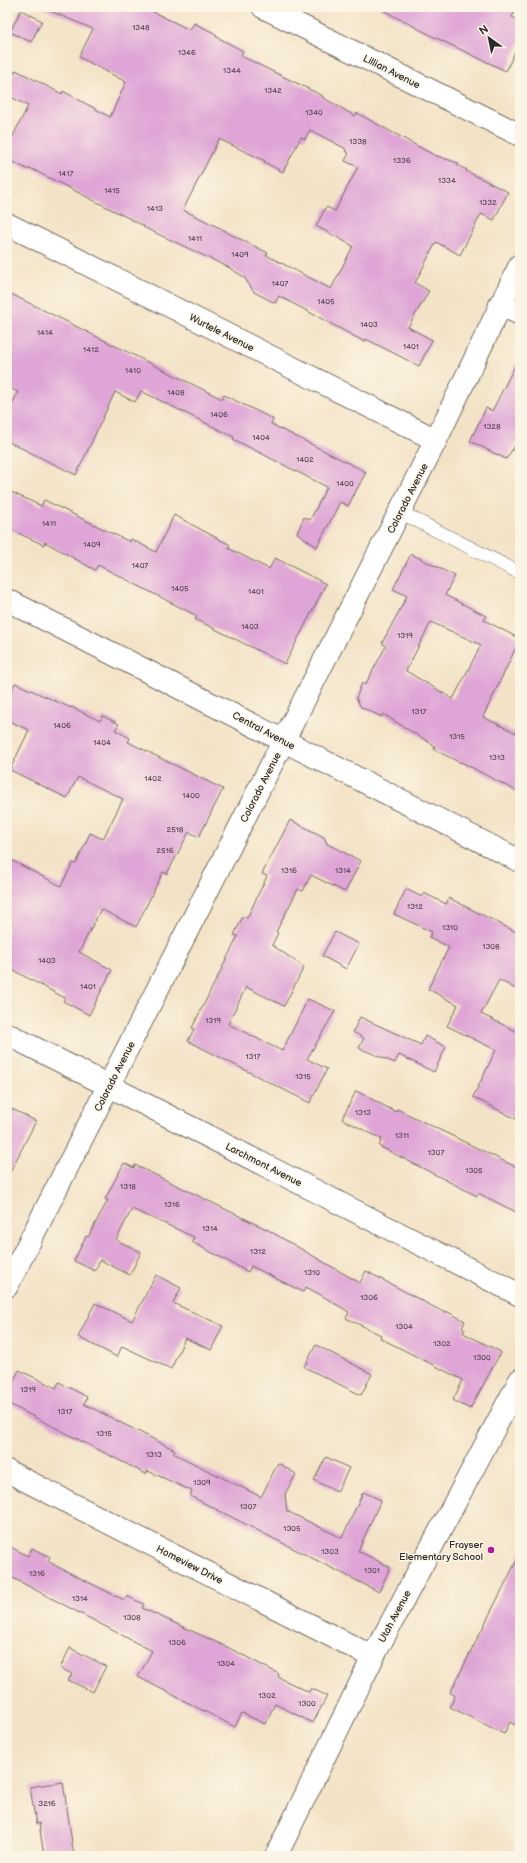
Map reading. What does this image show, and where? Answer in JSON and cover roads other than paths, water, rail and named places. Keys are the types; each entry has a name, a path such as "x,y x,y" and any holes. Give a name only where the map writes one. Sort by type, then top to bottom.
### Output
{"street":[{"name":"Lillian Avenue","path":"264,7 520,135"},
{"name":"Wurtele Avenue","path":"7,224 436,440"},
{"name":"Colorado Avenue","path":"7,1286 400,512 520,264"},
{"path":"500,304 520,314"},
{"name":"Central Avenue","path":"7,600 520,861"},
{"name":"Larchmont Avenue","path":"7,1034 520,1295"},
{"name":"Utah Avenue","path":"276,1856 373,1657 520,1380"},
{"name":"Homeview Drive","path":"7,1471 373,1657"}],"lane":[{"path":"400,512 520,573"}],"place":[{"name":"Frayser Elementary School","path":"491,1550"}]}
